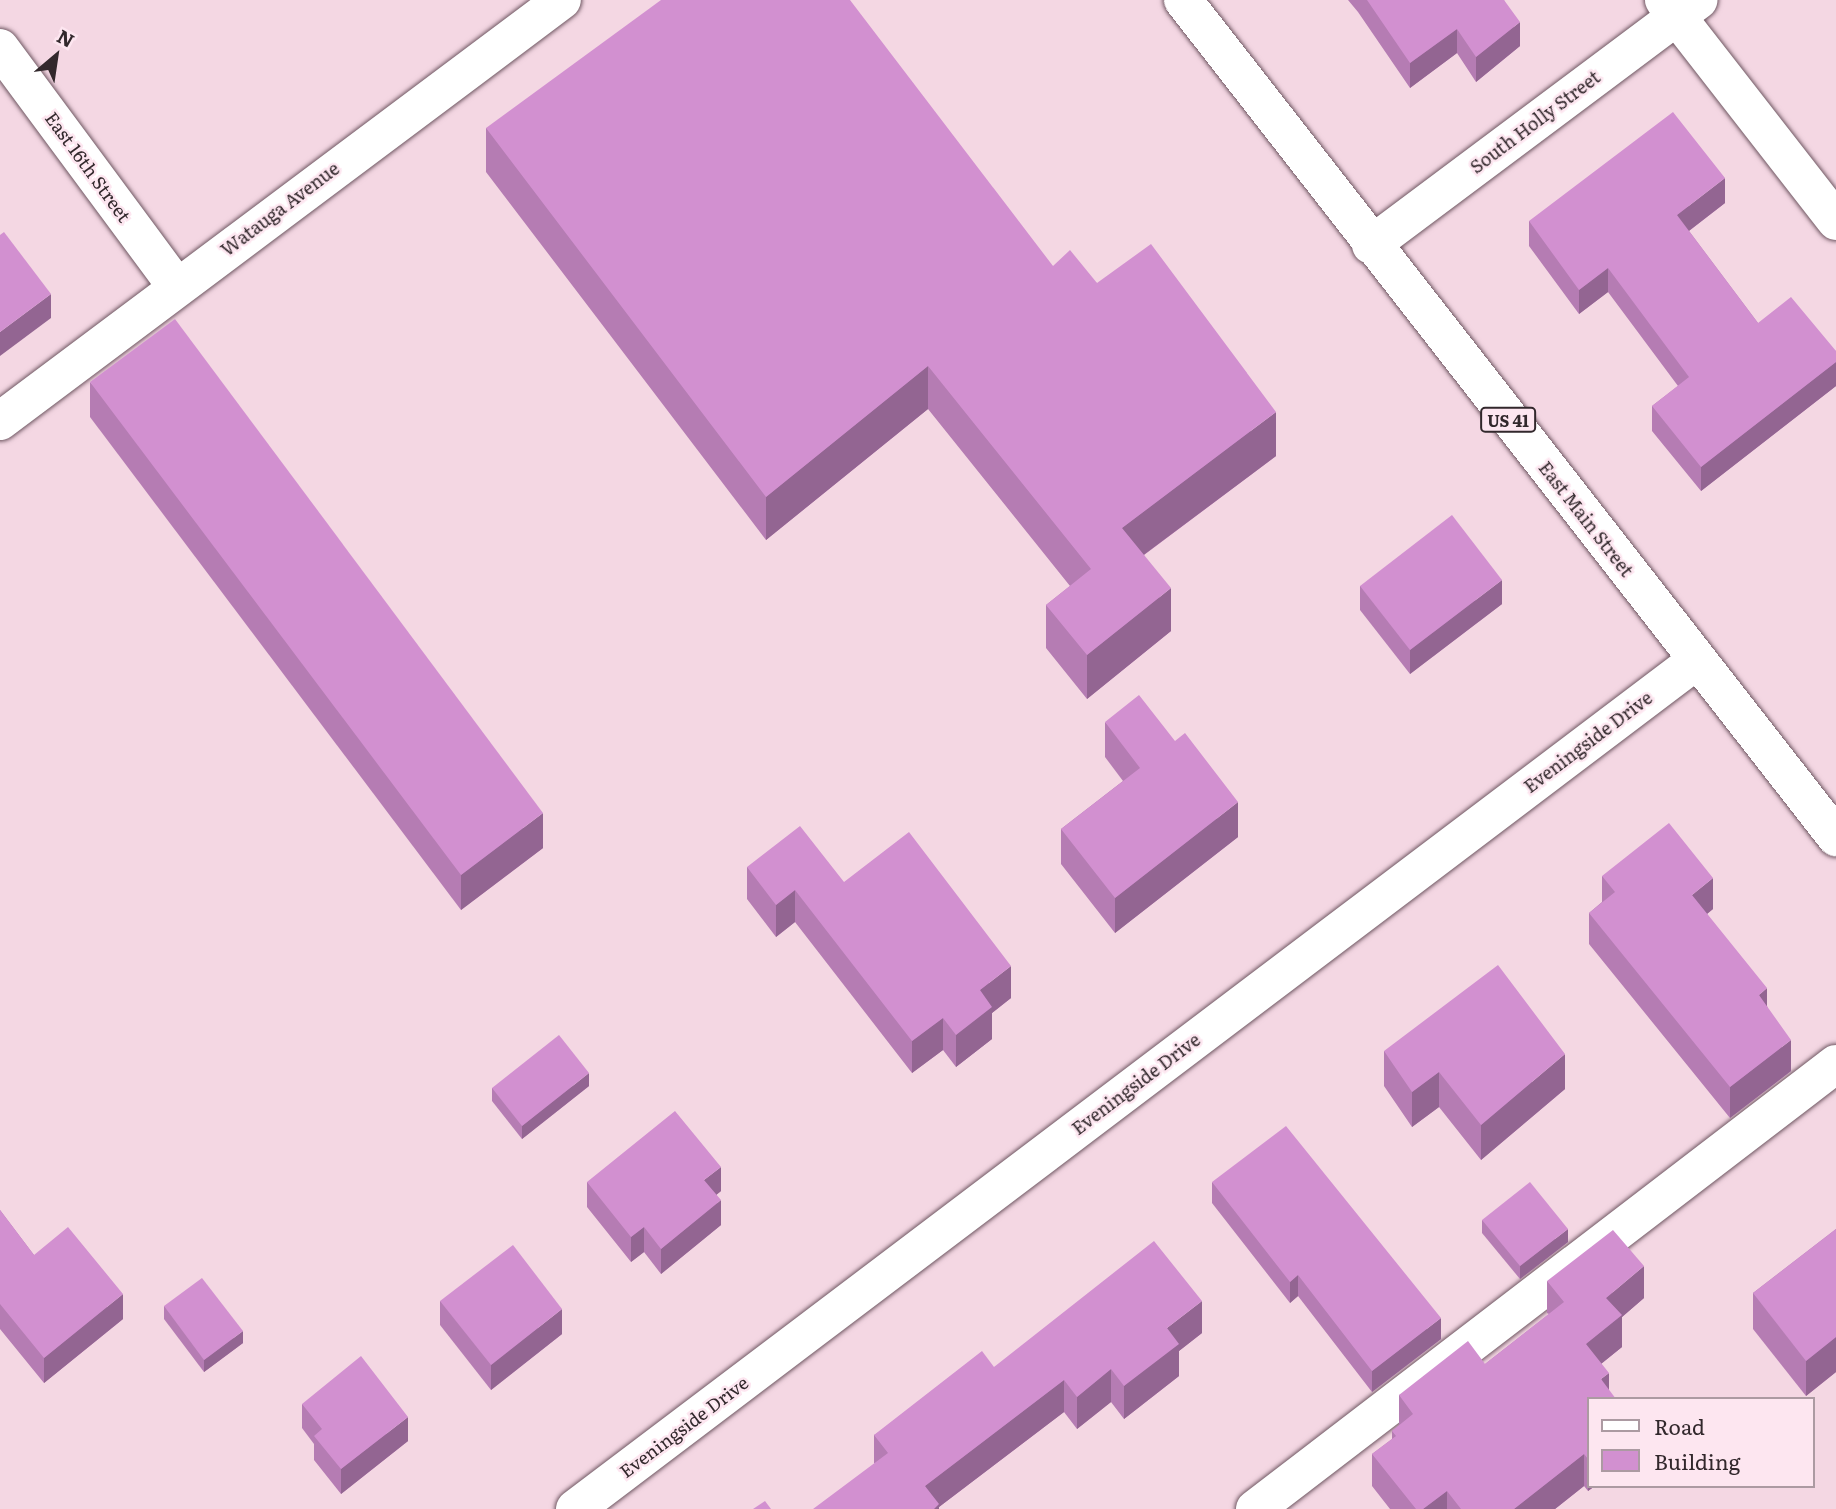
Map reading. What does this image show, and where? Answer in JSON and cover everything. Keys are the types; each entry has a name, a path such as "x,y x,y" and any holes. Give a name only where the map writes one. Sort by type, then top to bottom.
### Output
{"street":[{"name":"Watauga Avenue","path":"0,421 176,286 562,0"},
{"name":"East Main Street","path":"1183,0 1371,245 1836,837"},
{"name":"South Holly Street","path":"1371,245 1680,5"},
{"path":"1680,5 1836,221"},
{"name":"East 16th Street","path":"0,48 176,286"},
{"name":"Eveningside Drive","path":"575,1509 1697,660"},
{"path":"1255,1509 1836,1064"}],"building":[{"path":"661,0 850,0 1053,266 1070,250 1097,283 1151,244 1276,412 1122,528 1171,588 1087,655 1046,605 1091,569 928,366 766,497 486,128"},
{"path":"1367,0 1504,0 1520,22 1476,57 1457,29 1410,63"},
{"path":"1673,112 1725,178 1677,215 1758,323 1791,297 1836,351 1836,362 1701,467 1652,406 1689,377 1608,268 1579,290 1529,221"},
{"path":"4,232 51,294 0,332 0,235"},
{"path":"175,319 543,813 461,875 90,382"},
{"path":"1452,515 1502,580 1410,650 1360,586"},
{"path":"1139,695 1175,741 1185,733 1238,802 1115,898 1061,829 1140,768 1105,722"},
{"path":"1669,823 1713,878 1692,895 1767,988 1759,995 1791,1040 1730,1087 1589,913 1615,892 1602,876"},
{"path":"800,826 844,882 909,832 1011,966 980,990 992,1007 956,1035 943,1018 912,1041 795,890 776,905 747,867"},
{"path":"1498,965 1565,1054 1481,1125 1439,1072 1412,1092 1384,1051"},
{"path":"559,1035 589,1073 522,1126 492,1088"},
{"path":"675,1111 721,1167 704,1180 721,1200 661,1249 644,1227 631,1237 587,1182"},
{"path":"1286,1126 1441,1318 1372,1371 1298,1275 1290,1282 1212,1182"},
{"path":"1530,1182 1568,1229 1520,1266 1482,1220"},
{"path":"0,1210 34,1255 68,1227 123,1294 44,1358 0,1304"},
{"path":"1836,1229 1836,1337 1806,1361 1753,1293"},
{"path":"1613,1230 1644,1266 1606,1298 1622,1315 1586,1344 1609,1373 1601,1379 1614,1397 1588,1397 1588,1459 1584,1454 1514,1509 1461,1509 1447,1491 1423,1509 1416,1509 1372,1454 1396,1436 1392,1431 1413,1414 1399,1395 1468,1341 1485,1364 1564,1302 1547,1281"},
{"path":"1154,1241 1202,1301 1167,1328 1179,1344 1124,1386 1111,1369 1077,1397 1064,1380 925,1486 939,1504 934,1509 813,1509 888,1453 874,1435 982,1351 994,1367"},
{"path":"513,1245 562,1309 491,1365 440,1301"},
{"path":"202,1278 243,1331 204,1360 164,1306"},
{"path":"361,1356 408,1417 341,1469 314,1436 322,1429 302,1404"},
{"path":"765,1501 771,1509 753,1509"}]}
